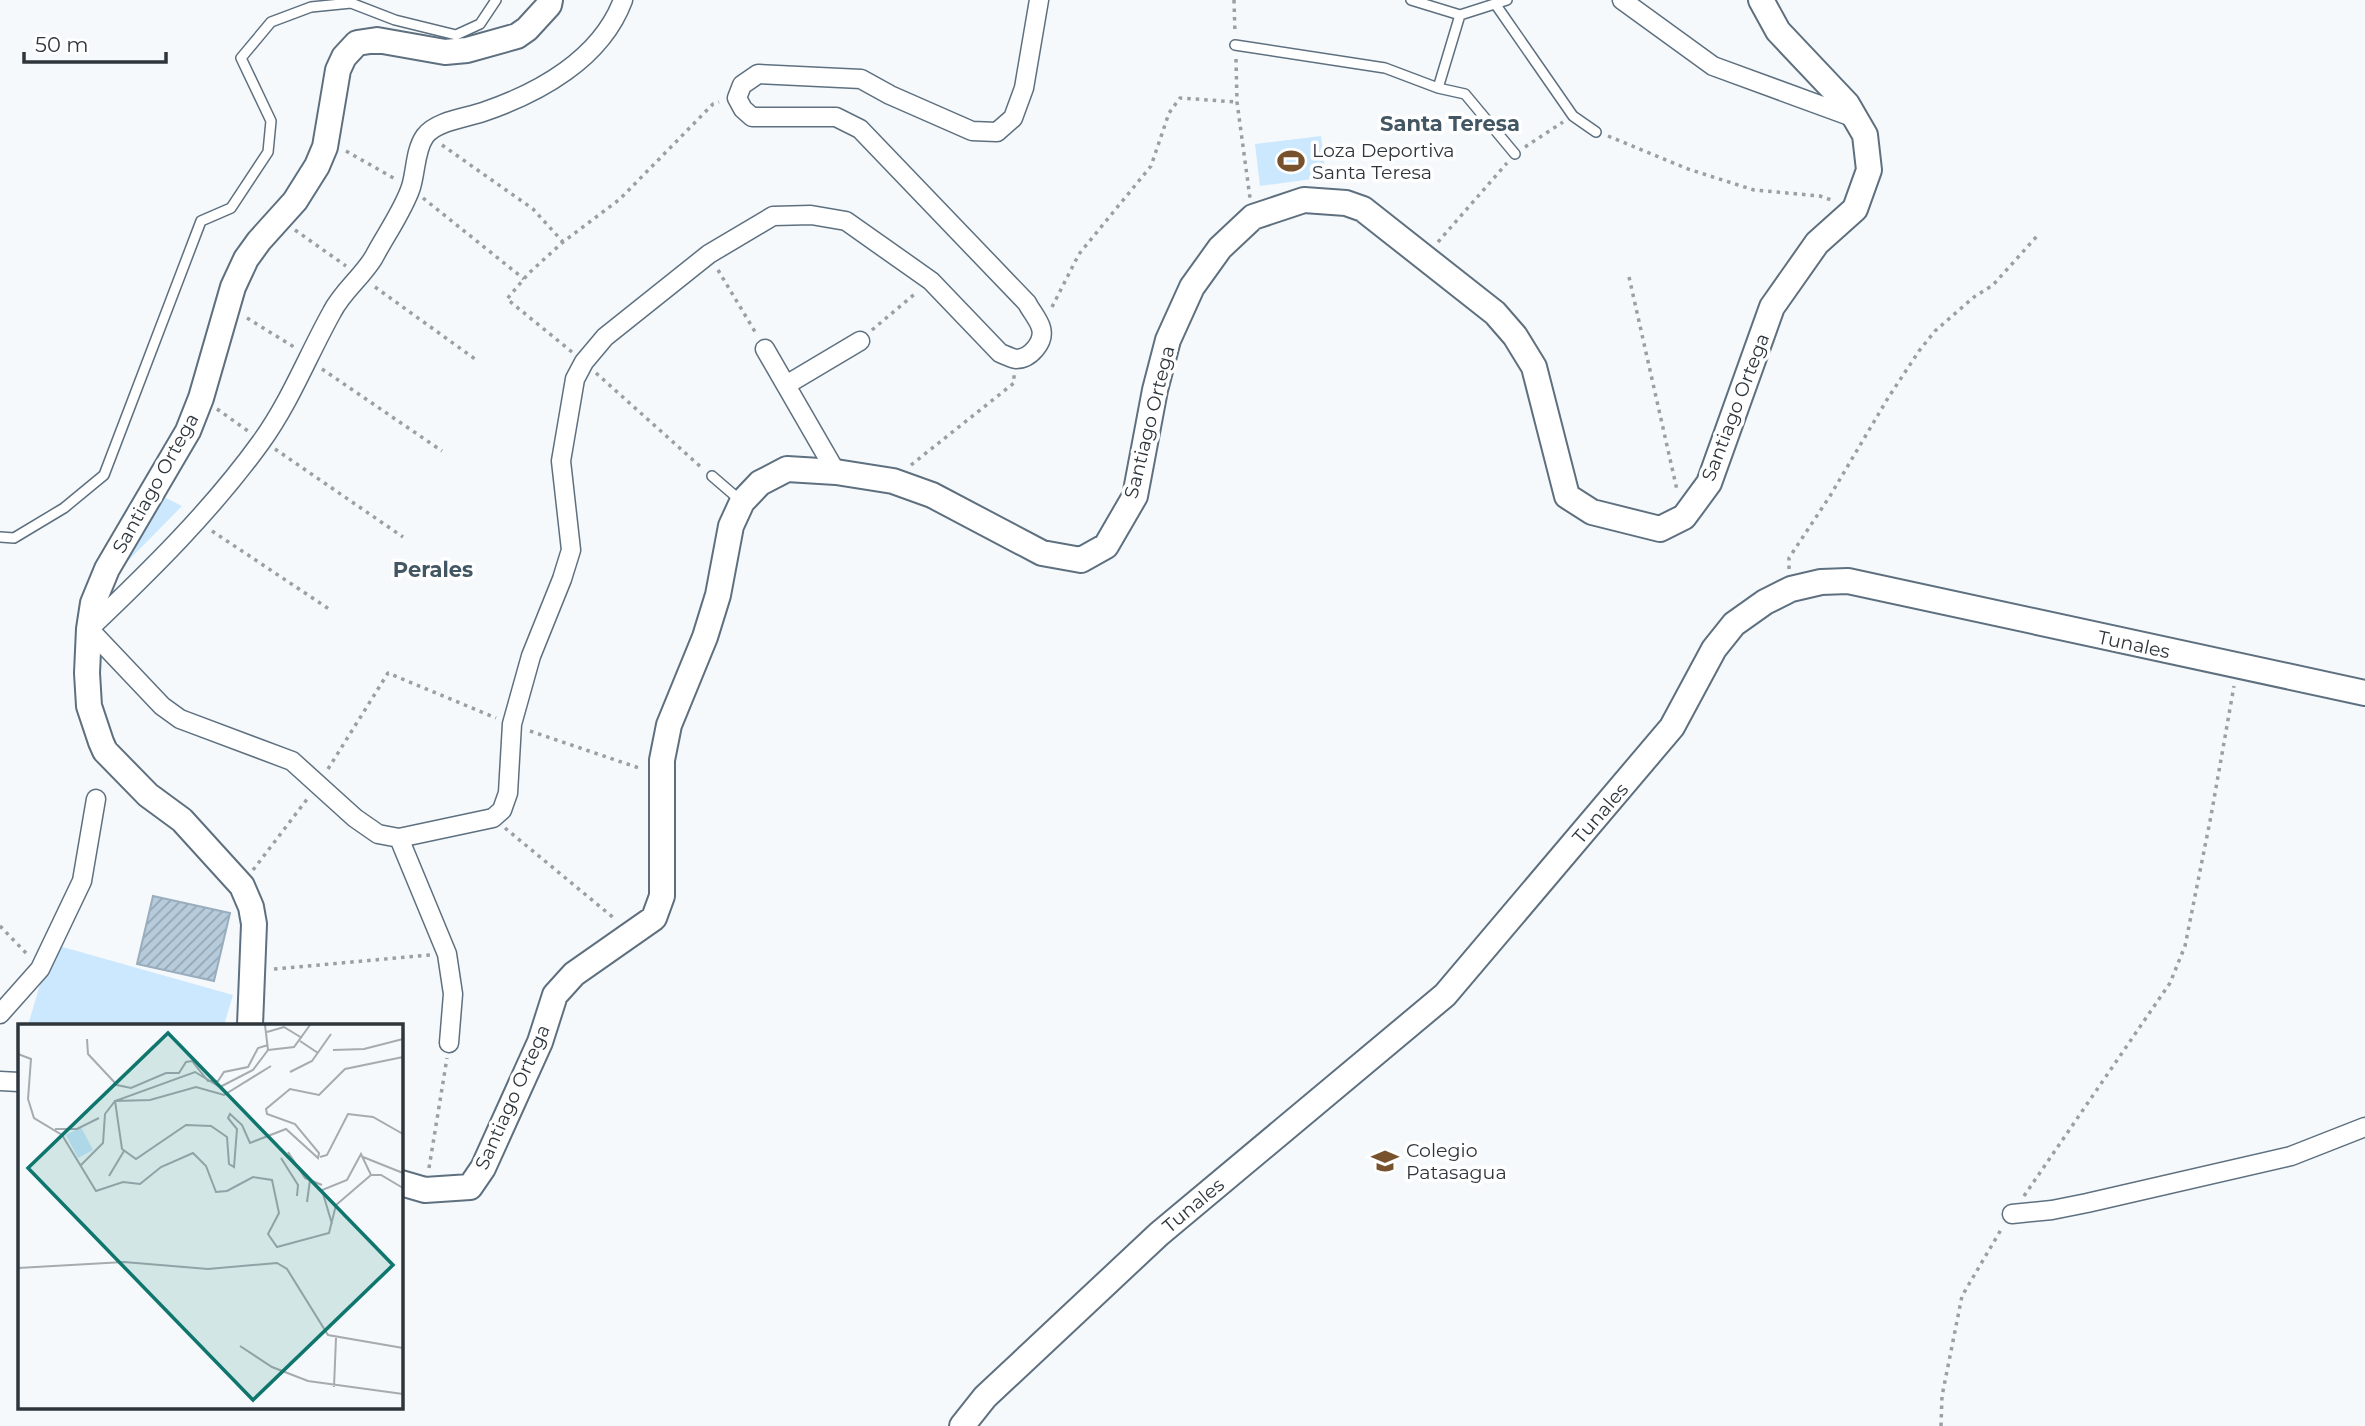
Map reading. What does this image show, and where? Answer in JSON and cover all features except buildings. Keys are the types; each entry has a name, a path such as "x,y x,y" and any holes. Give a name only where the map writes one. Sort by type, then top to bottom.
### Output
{"street":[{"name":"Santiago Ortega","path":"250,1024 254,924 251,908 242,886 182,820 148,796 106,751 89,706 87,673 93,603 107,569 188,431 201,398 233,287 246,259 295,201 317,166 326,139 338,70 344,57 357,43 377,40 445,52 467,50 517,36 527,29 550,0"},
{"path":"623,0 613,22 582,59 567,71 537,89 486,111 439,126 426,134 419,146 411,189 371,261 333,309 309,360 262,441 196,520 89,629 162,706 180,719 292,761 355,818 378,834 399,838 493,818 502,810 508,793 512,724 531,656 571,550 561,461 575,379 584,362 605,337 709,254 773,216 811,215 846,221 931,281 1000,353 1014,359 1026,357 1036,347 1041,338 1041,328 1027,303 860,129 836,117 752,117 737,98 742,85 758,74 861,79 890,95 972,131 997,132 1013,118 1024,88 1039,0"},
{"path":"1622,0 1713,66 1855,118"},
{"name":"Santiago Ortega","path":"402,1183 425,1190 470,1187 483,1168 540,1042 555,995 575,975 654,918 663,896 662,760 670,725 705,637 718,595 731,526 742,502 760,483 788,469 836,471 893,481 932,495 1042,554 1080,559 1106,546 1135,496 1154,390 1168,340 1192,287 1220,248 1253,217 1304,200 1346,203 1363,209 1495,313 1515,336 1534,366 1567,496 1592,513 1660,528 1684,517 1709,483 1772,307 1817,243 1854,209 1869,170 1865,135 1847,104 1778,31 1761,0"},
{"path":"786,385 860,341"},
{"path":"765,349 836,471"},
{"name":"Tunales","path":"962,1426 985,1397 1159,1234 1445,995 1672,727 1714,649 1734,624 1765,602 1791,589 1821,582 1848,581 2365,693"},
{"path":"0,1014 40,969 82,881 96,799"},
{"path":"399,838 447,954 453,994 449,1043"},
{"path":"0,1081 18,1082"},
{"path":"2012,1214 2076,1205 2291,1156 2365,1127"}],"lane":[{"path":"0,537 14,538 64,508 104,475 201,221 231,208 268,152 271,121 241,58 271,22 311,7 351,3 395,20 456,36 481,24 496,0"},
{"path":"1412,0 1460,15 1507,0"},
{"path":"1496,5 1573,116 1596,132"},
{"path":"1438,88 1460,15"},
{"path":"1235,45 1385,68 1438,88 1465,94 1515,154"},
{"path":"712,477 742,502"}],"path":[{"path":"1234,0 1237,102 1253,217"},
{"path":"712,477 584,362 507,299 563,242 620,199 713,104 737,98"},
{"path":"1041,328 1079,254 1151,166 1169,113 1180,98 1237,102"},
{"path":"1423,258 1515,154 1573,116"},
{"path":"1596,132 1688,169 1754,190 1820,195 1854,209"},
{"path":"426,134 533,209 563,242"},
{"path":"326,139 411,189 524,279"},
{"path":"279,219 475,359"},
{"path":"1791,589 1789,558 1919,351 1935,331 1974,297 1993,285 2038,235"},
{"path":"709,254 765,349"},
{"path":"1629,277 1684,517"},
{"path":"860,341 931,281"},
{"path":"227,307 294,346 309,360 442,451"},
{"path":"893,481 1014,383 1014,359"},
{"path":"201,398 403,537"},
{"path":"196,520 332,611"},
{"path":"1941,1426 1942,1396 1962,1296 2012,1214 2171,983 2185,946 2238,667"},
{"path":"242,886 319,783 388,673"},
{"path":"493,818 633,933"},
{"path":"0,926 40,969"},
{"path":"251,971 447,954"},
{"path":"425,1190 449,1043"}],"shaded area":[{"name":"Loza Deportiva Santa Teresa","path":"1321,136 1326,177 1260,186 1255,144"},
{"path":"160,495 182,506 117,572"},
{"path":"52,944 233,995 224,1024 28,1024"}],"place":[{"name":"Loza Deportiva Santa Teresa","path":"1291,161"},
{"name":"Colegio Patasagua","path":"1385,1161"}],"district":[{"name":"Santa Teresa","path":"1450,124"},
{"name":"Perales","path":"433,570"}]}
